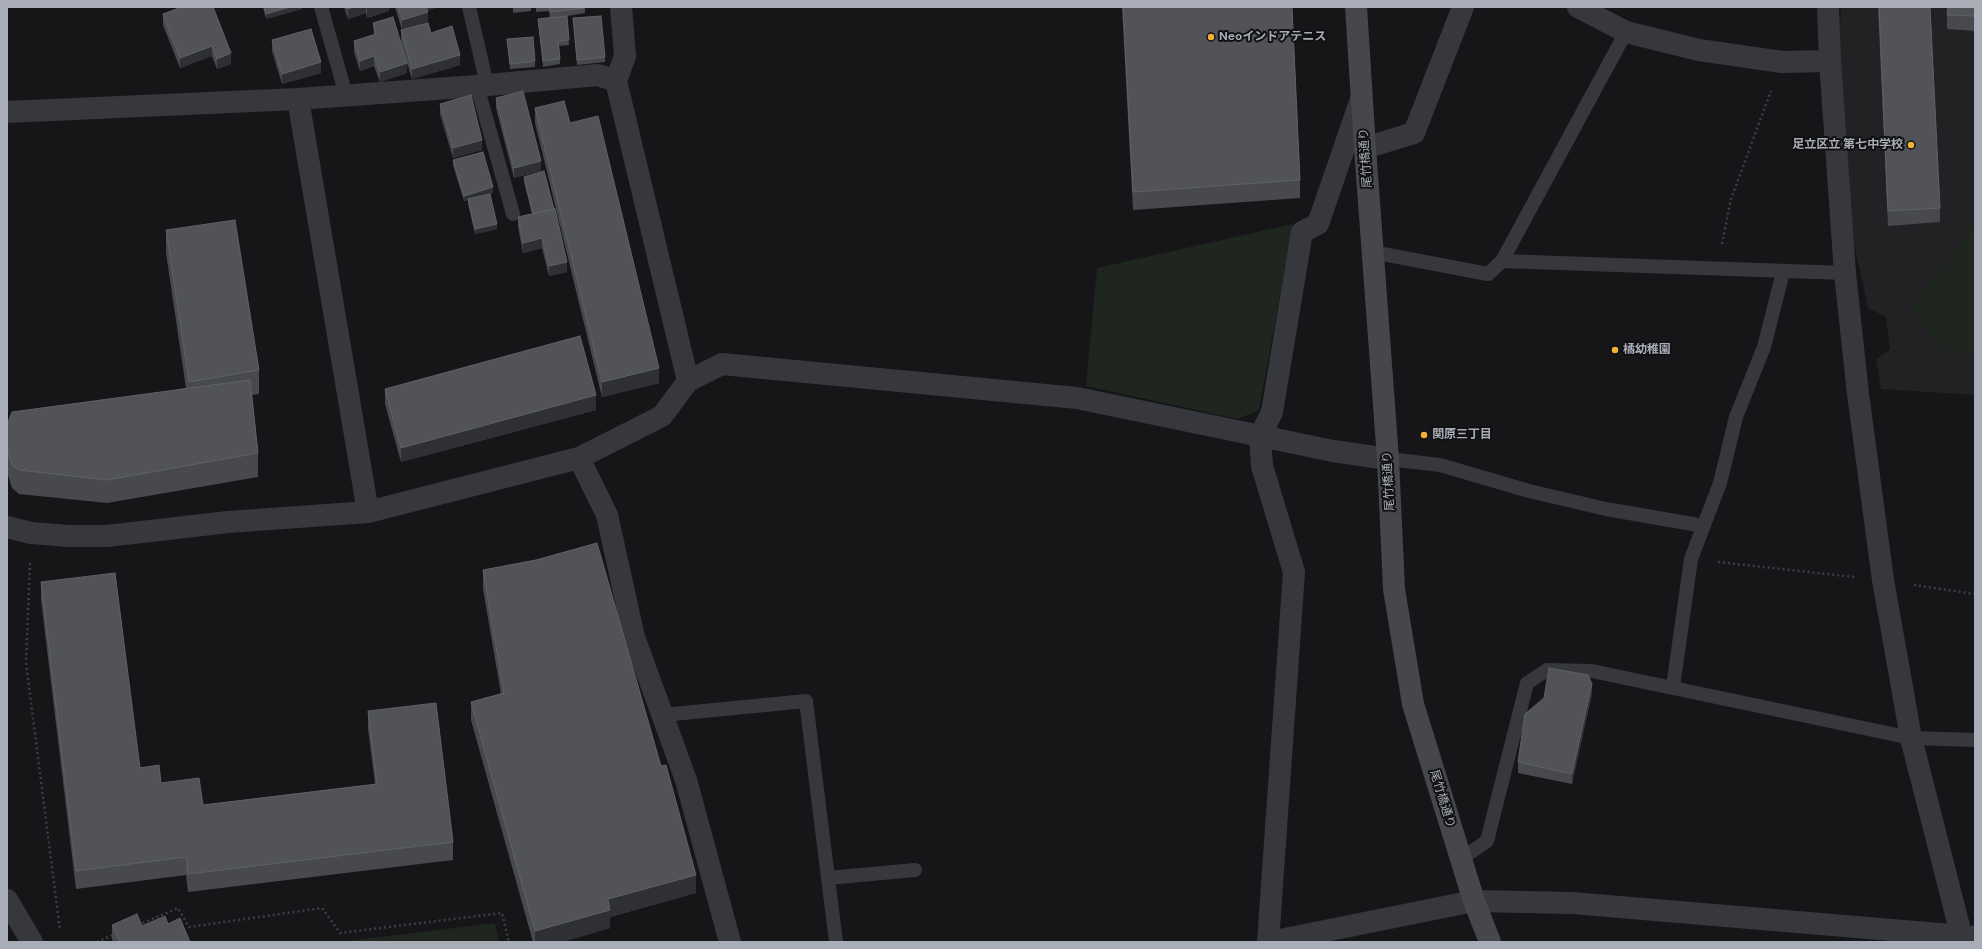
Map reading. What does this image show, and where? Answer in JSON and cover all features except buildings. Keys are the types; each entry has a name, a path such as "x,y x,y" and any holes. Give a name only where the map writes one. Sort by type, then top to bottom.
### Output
{"main road":[{"name":"尾竹橋通り","path":"1356,7 1361,99 1388,459 1394,589 1413,704 1474,901 1490,942"}],"street":[{"path":"621,7 625,56 616,81 688,381"},
{"path":"1365,148 1414,133 1463,7"},
{"path":"1578,7 1626,32 1698,50 1782,62 1830,61"},
{"path":"1361,99 1318,224 1302,232 1272,412 1260,436 1262,466 1294,572 1269,942 1474,901 1572,903 1967,938 1911,738 1883,580 1858,394 1845,273 1830,61 1828,7"},
{"path":"7,112 298,99 482,86 598,75 616,81"},
{"path":"298,99 368,512"},
{"path":"7,527 31,533 69,536 107,536 228,522 368,512 579,458 662,416 688,381 722,364 1077,398 1333,451 1388,459"},
{"path":"579,458 608,515 634,637 686,780 730,942"},
{"path":"7,900 32,942"}],"lane":[{"path":"321,7 346,95"},
{"path":"469,7 482,86 513,214"},
{"path":"1372,252 1488,274 1502,261 1626,32"},
{"path":"1502,261 1717,270 1845,273"},
{"path":"1673,687 1691,559 1720,483 1736,417 1764,347 1782,272"},
{"path":"1388,459 1440,465 1529,491 1606,508 1704,526"},
{"path":"1461,859 1487,841 1527,683 1547,670 1592,671 1911,738 1975,740"},
{"path":"662,715 806,701 836,942"},
{"path":"828,878 916,870"}],"path":[{"path":"1717,270 1731,199 1782,62"},
{"path":"31,533 26,662 60,936"},
{"path":"1691,559 1883,580 1975,594"},
{"path":"131,928 178,908 189,927 322,908 340,933 502,913 509,942"},
{"path":"96,942 117,934"}],"shaded area":[{"name":"足立区立 第七中学校","path":"1841,7 1975,7 1975,395 1881,389 1876,359 1890,349 1886,317 1868,308 1853,238 1839,52"},
{"path":"1293,224 1259,410 1238,419 1086,386 1097,268"},
{"path":"1975,225 1975,352 1941,349 1910,307"},
{"path":"495,923 499,942 340,942"}],"place":[{"name":"Neoインドアテニス","path":"1211,37"},
{"name":"足立区立 第七中学校","path":"1911,145"},
{"name":"橘幼稚園","path":"1615,350"},
{"name":"関原三丁目","path":"1424,435"}]}
